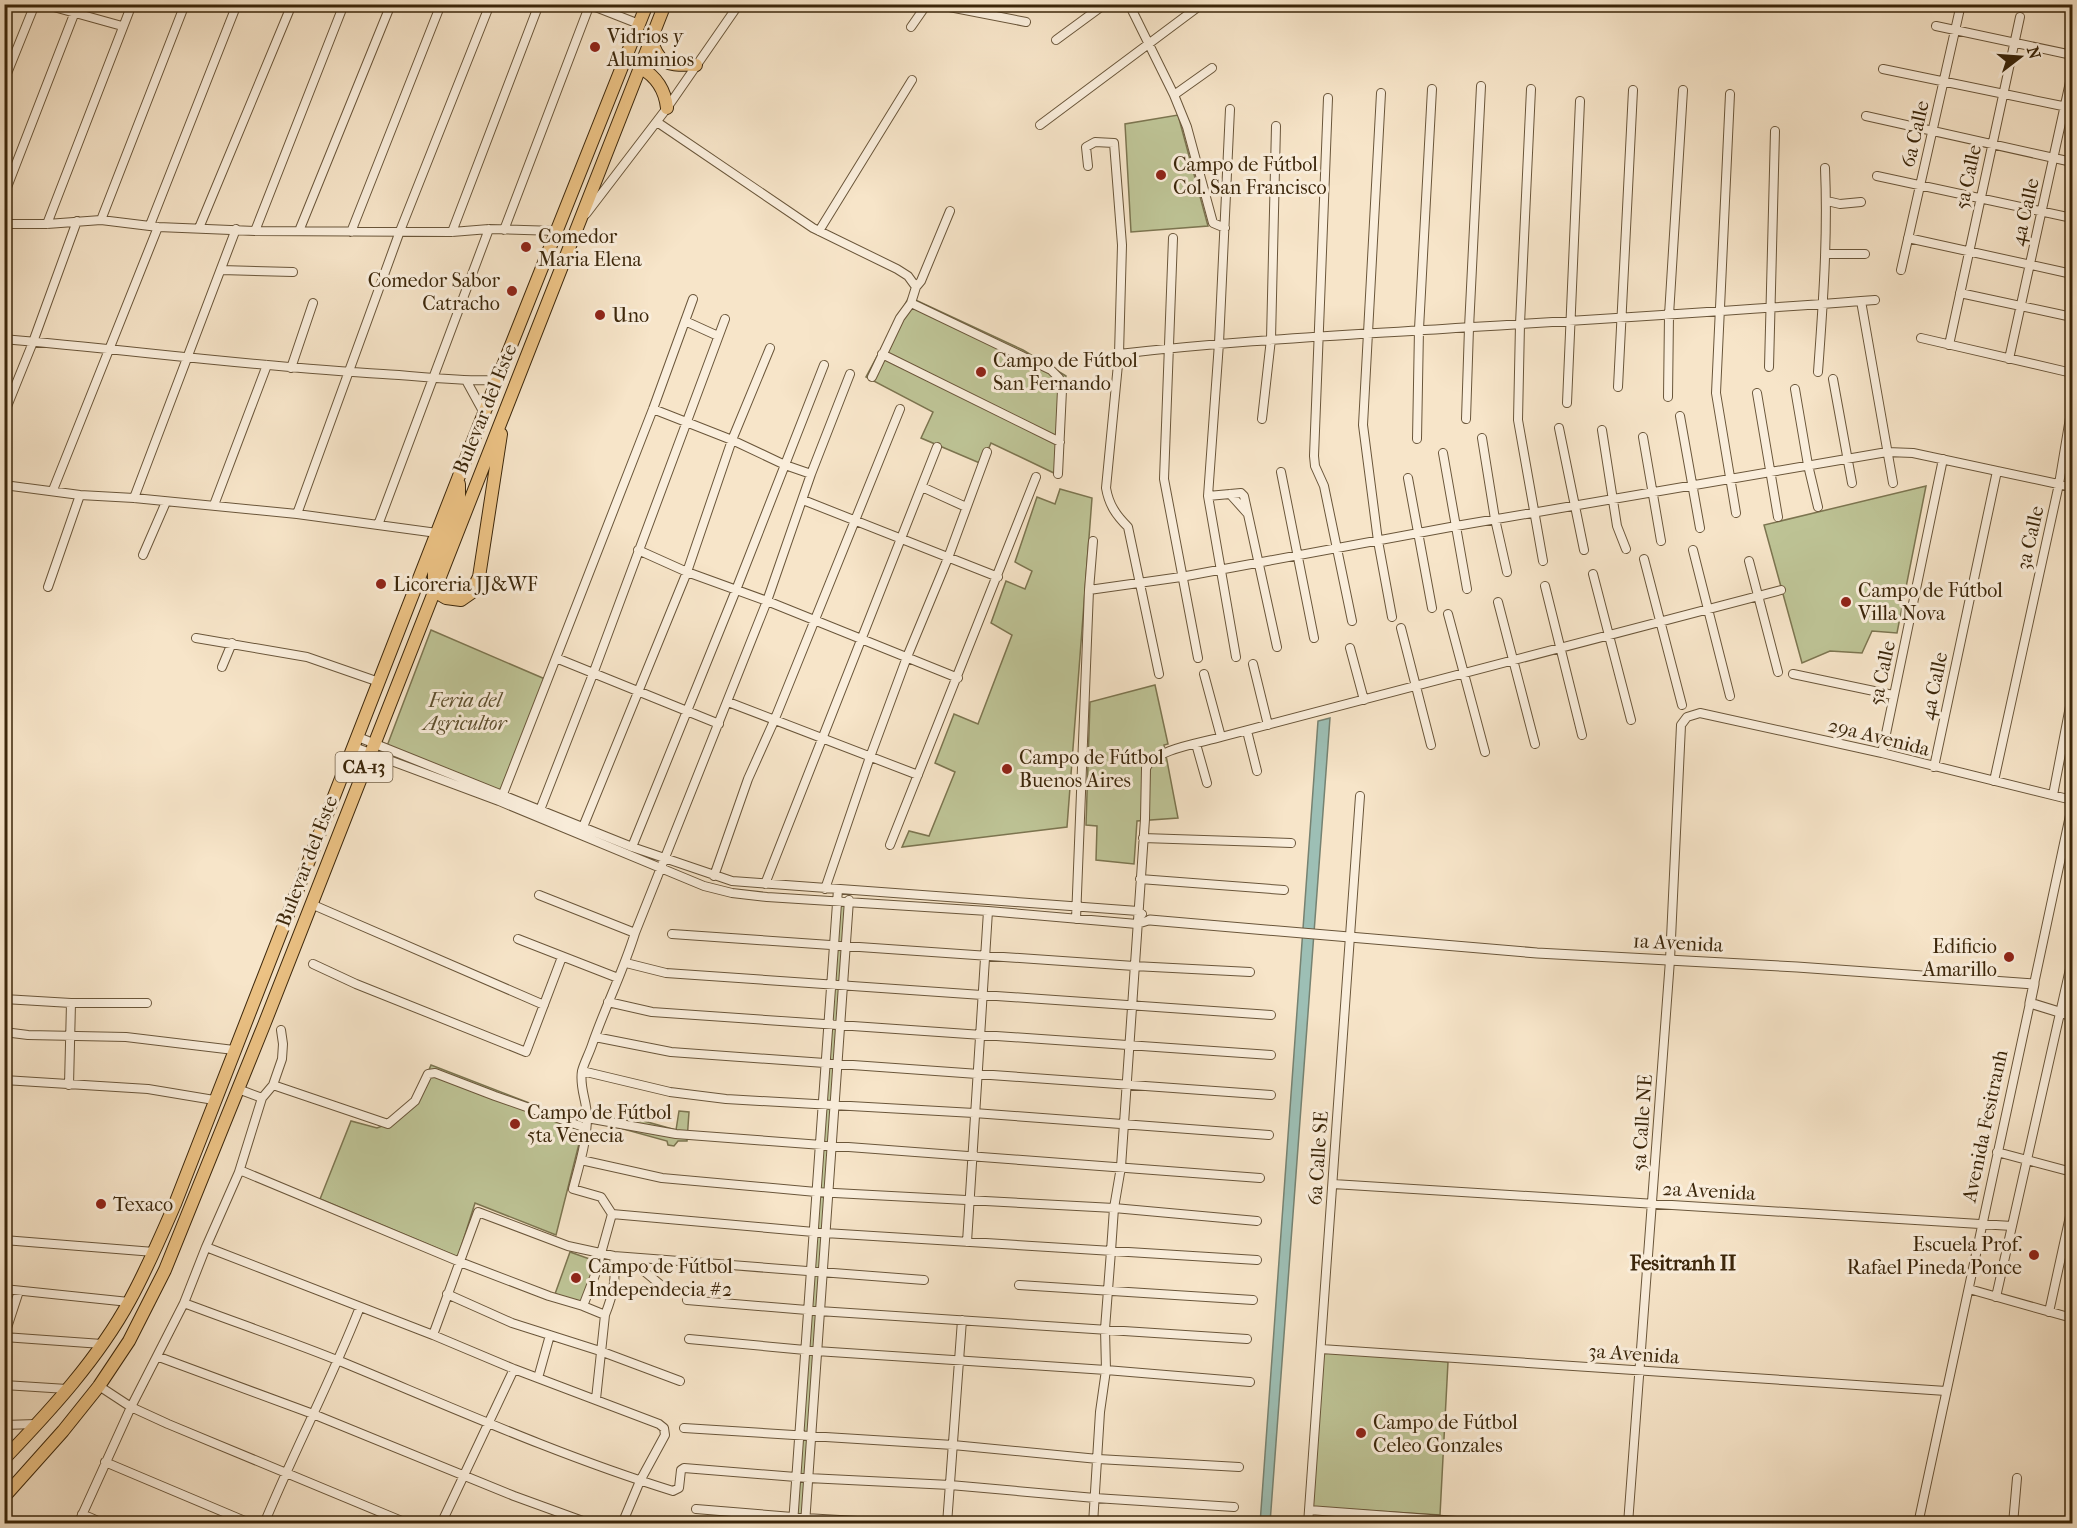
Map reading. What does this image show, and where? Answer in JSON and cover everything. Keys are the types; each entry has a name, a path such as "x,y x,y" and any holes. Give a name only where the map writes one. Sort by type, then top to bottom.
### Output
{"highway":[{"name":"Bulevar del Este","path":"4,1459 38,1424 102,1344 129,1302 175,1204 459,476 647,4"},
{"name":"Bulevar del Este","path":"4,1497 63,1431 99,1386 129,1341 165,1270 665,4"},
{"path":"651,39 656,53 666,64"},
{"path":"622,68 666,64 696,65"},
{"path":"641,68 654,75 665,96 668,108"},
{"path":"459,476 459,500 434,566 434,591 446,598 460,600 471,593 478,577 504,412"}],"street":[{"path":"4,81 35,4"},
{"path":"43,4 122,26"},
{"path":"4,195 78,4"},
{"path":"47,224 132,4"},
{"path":"101,220 185,4"},
{"path":"53,490 111,349 154,226 237,4"},
{"path":"199,228 292,4"},
{"path":"255,231 344,4"},
{"path":"299,231 391,4"},
{"path":"351,232 441,4"},
{"path":"297,514 400,231 490,4"},
{"path":"452,232 540,4"},
{"path":"579,224 668,108 739,4"},
{"path":"911,27 927,4"},
{"path":"934,4 1026,22"},
{"path":"1056,40 1105,4"},
{"path":"1129,4 1174,95 1187,127 1213,223 1226,228"},
{"path":"1040,125 1202,4"},
{"name":"6a Calle","path":"1901,270 1961,4"},
{"path":"504,230 589,5 639,24"},
{"name":"5a Calle","path":"1949,345 2020,17"},
{"path":"1936,26 2073,55"},
{"path":"1174,95 1212,68"},
{"path":"1883,69 2069,108"},
{"name":"4a Calle","path":"2009,359 2054,158 2069,108 2073,73"},
{"path":"819,231 912,80"},
{"path":"1466,419 1481,86"},
{"path":"1417,440 1419,329 1432,89"},
{"path":"1531,89 1518,420 1543,561"},
{"path":"1618,387 1633,90"},
{"path":"1668,398 1670,315 1683,90"},
{"path":"1381,93 1363,425 1378,541 1392,617"},
{"path":"1730,94 1716,393 1736,513"},
{"path":"1328,98 1314,456 1315,466 1324,486 1352,621"},
{"path":"1567,403 1580,101"},
{"path":"1230,109 1226,228 1208,496 1236,657"},
{"path":"1866,116 2073,162"},
{"path":"657,122 819,231 897,268 908,276 916,287"},
{"path":"1262,419 1271,339 1276,126"},
{"path":"1769,367 1776,131"},
{"path":"1088,166 1086,147 1095,142 1114,143 1122,245 1119,354 1106,488 1108,501 1117,516 1128,527 1159,674"},
{"path":"1818,372 1827,201 1825,168"},
{"path":"1877,176 2073,218"},
{"path":"1827,201 1840,204 1861,202"},
{"path":"872,377 921,281 950,211"},
{"path":"4,414 77,220"},
{"path":"4,224 101,220 154,226 255,231 452,232 489,229 557,231"},
{"path":"134,498 236,229"},
{"path":"378,525 489,229"},
{"path":"1173,238 1164,479 1198,658"},
{"path":"1908,238 2073,274"},
{"path":"1825,254 1865,254"},
{"path":"221,270 293,272"},
{"path":"1960,293 2073,317"},
{"path":"501,798 653,409 693,299"},
{"path":"1119,354 1320,335 1469,328 1875,300"},
{"path":"1861,301 1893,483"},
{"path":"291,368 313,303"},
{"path":"910,303 1051,370 1059,378 1062,390 1058,474"},
{"path":"540,810 593,674 724,319"},
{"path":"685,321 718,336"},
{"path":"1921,338 2072,372"},
{"path":"4,339 291,368 433,376 467,382 497,380"},
{"path":"583,827 687,572 732,440 770,348"},
{"path":"882,354 1060,442"},
{"path":"632,847 824,364"},
{"path":"214,505 267,365"},
{"path":"583,1306 612,1214 601,1197 573,1189 581,1160 588,1118 581,1085 582,1071 767,601 811,474 850,374"},
{"path":"1833,379 1852,483"},
{"path":"467,382 484,413"},
{"path":"1795,389 1818,507"},
{"path":"1757,393 1778,517"},
{"name":"3a Calle","path":"1994,781 2059,484 2073,406"},
{"path":"653,409 811,474"},
{"path":"714,876 748,779 774,721 900,409"},
{"path":"1680,416 1700,528"},
{"path":"1559,428 1584,550"},
{"path":"1602,430 1617,526 1626,549"},
{"path":"1643,437 1661,541"},
{"path":"1482,438 1495,519 1507,572"},
{"path":"765,884 937,447"},
{"path":"825,889 907,657 948,558 987,452"},
{"path":"1089,590 1141,584 1417,532 1887,452 1912,453 2073,487"},
{"path":"1443,453 1467,588"},
{"name":"5a Calle","path":"1882,753 1943,459"},
{"name":"4a Calle","path":"1934,767 1997,471"},
{"path":"1281,472 1314,638"},
{"path":"890,845 1036,477"},
{"path":"1408,478 1432,608"},
{"path":"4,485 80,495 297,514 437,533"},
{"path":"922,487 966,507"},
{"path":"1208,496 1241,493 1244,496 1277,647"},
{"path":"48,587 80,495"},
{"path":"803,500 998,577"},
{"path":"143,555 166,502"},
{"path":"1076,919 1093,541"},
{"path":"638,550 687,572 767,601 958,678"},
{"path":"1693,550 1730,696"},
{"path":"1644,559 1682,705"},
{"path":"1749,561 1778,672"},
{"path":"1593,574 1631,720"},
{"path":"1545,586 1582,735"},
{"path":"1094,1524 1100,1412 1106,1370 1105,1329 1114,1208 1121,1167 1148,764 1159,754 1781,590"},
{"path":"1498,602 1535,744"},
{"path":"1448,614 1485,752"},
{"path":"1401,628 1431,745"},
{"path":"196,638 307,657 379,682"},
{"path":"222,667 232,643"},
{"path":"1350,648 1364,700"},
{"path":"556,658 719,724"},
{"path":"1253,664 1268,725"},
{"path":"1204,674 1221,737"},
{"path":"1793,674 1893,695"},
{"path":"2053,795 2073,696"},
{"path":"728,702 918,775"},
{"name":"29a Avenida","path":"1682,724 1691,715 1700,713 1882,753 2073,800"},
{"name":"5a Calle NE","path":"1628,1524 1670,960 1682,724"},
{"path":"1247,731 1257,771"},
{"path":"356,742 501,798 704,886 732,893 1137,924 1150,920"},
{"path":"1196,744 1207,783"},
{"name":"6a Calle SE","path":"1308,1524 1360,796"},
{"path":"501,798 540,810 666,860 732,881 1138,911 1150,920"},
{"name":"Avenida Fesitranh","path":"1918,1524 2073,806"},
{"path":"1143,838 1291,843"},
{"path":"1140,879 1284,890"},
{"path":"794,1520 804,1349 838,890"},
{"path":"805,1521 850,890"},
{"path":"539,895 635,933"},
{"path":"311,904 544,1005"},
{"path":"967,1242 988,911"},
{"name":"1a Avenida","path":"1150,920 1479,949 1797,967 2034,984"},
{"path":"672,934 1250,972"},
{"path":"518,939 618,978"},
{"path":"313,964 356,984 526,1052 562,957"},
{"path":"1996,1297 2073,960"},
{"path":"626,963 666,973 1271,1015"},
{"path":"4,999 71,1003 147,1003"},
{"path":"608,1002 652,1012 1271,1054"},
{"path":"69,1085 71,1003"},
{"path":"2030,1003 2073,1016"},
{"path":"78,1524 131,1407 159,1357 184,1303 239,1172 262,1098 273,1086 282,1059 281,1030"},
{"path":"4,1032 126,1037 234,1050"},
{"path":"595,1037 670,1052 1271,1095"},
{"path":"582,1071 670,1092 726,1099 974,1113 1269,1135"},
{"path":"273,1086 388,1124 415,1101 428,1074 435,1073 586,1128"},
{"path":"4,1080 148,1089 214,1100"},
{"path":"238,1089 262,1098"},
{"path":"588,1118 676,1134 1260,1178"},
{"path":"1997,1152 2073,1172"},
{"path":"581,1160 662,1178 816,1192 1114,1208 1257,1221"},
{"path":"239,1172 242,1171 460,1262 605,1315"},
{"name":"2a Avenida","path":"1333,1184 2012,1226"},
{"path":"2049,1312 2073,1207"},
{"path":"433,1335 478,1212 568,1245 614,1256 924,1280"},
{"path":"612,1214 814,1233 1257,1260"},
{"path":"4,1240 153,1252"},
{"path":"206,1247 433,1335 513,1369 659,1424 664,1428 665,1435 640,1481 622,1524"},
{"path":"597,1399 605,1315 613,1295 616,1277 614,1256"},
{"path":"627,1257 667,1290"},
{"path":"1019,1285 1253,1300"},
{"path":"4,1289 129,1302"},
{"path":"1969,1289 2073,1318"},
{"path":"19,1291 4,1337 102,1344"},
{"path":"447,1294 512,1323 600,1351 680,1381"},
{"path":"687,1300 819,1311 1247,1339"},
{"path":"184,1303 339,1361 488,1423 640,1481 676,1491 679,1488 681,1470 684,1467 808,1478 950,1485 1234,1507"},
{"path":"264,1524 312,1414 339,1361 360,1307"},
{"path":"946,1524 962,1320"},
{"path":"538,1378 550,1335"},
{"path":"689,1339 816,1351 1250,1382"},
{"name":"3a Avenida","path":"1321,1349 1946,1391"},
{"path":"159,1357 312,1414 463,1476 591,1524"},
{"path":"441,1524 513,1369"},
{"path":"4,1385 67,1389"},
{"path":"99,1386 131,1407 409,1524"},
{"path":"4,1425 38,1424"},
{"path":"684,1428 953,1445 1098,1459 1239,1467"},
{"path":"105,1462 252,1524"},
{"path":"2013,1524 2017,1478"},
{"path":"696,1509 805,1521 909,1524"},
{"path":"1309,1509 1497,1524"},
{"path":"82,1514 105,1524"}],"green space":[{"name":"Campo de Fútbol Col. San Francisco","path":"1178,115 1208,226 1131,232 1125,124"},
{"path":"909,297 1023,350 1066,376 1056,474 991,443 982,464 921,438 933,412 866,377"},
{"path":"1926,486 1897,633 1872,631 1862,653 1830,651 1802,663 1764,525"},
{"path":"1060,489 1092,498 1067,827 902,847 909,831 929,836 955,772 935,763 954,714 978,724 1012,635 991,623 1006,581 1025,589 1032,571 1015,562 1037,497 1055,504"},
{"name":"Feria del Agricultor","path":"431,630 545,679 500,791 387,746"},
{"path":"1155,685 1168,744 1164,745 1178,818 1137,821 1134,864 1096,860 1097,826 1086,825 1090,702"},
{"path":"838,903 848,903 804,1523 794,1524"},
{"path":"431,1065 584,1124 556,1235 475,1203 458,1257 320,1199 351,1121 377,1128 390,1123 421,1089"},
{"path":"679,1111 689,1112 687,1141 678,1141 674,1146 668,1145 667,1141 616,1127 619,1114 676,1130"},
{"name":"Campo de Fútbol Independecia #2","path":"570,1252 598,1262 582,1303 555,1294"},
{"path":"1321,1352 1448,1362 1440,1515 1310,1507"}],"water":[{"path":"1330,718 1270,1523 1260,1524 1318,721"}],"place":[{"name":"Vidrios y Aluminios","path":"595,47"},
{"name":"Campo de Fútbol Col. San Francisco","path":"1161,175"},
{"name":"Comedor Maria Elena","path":"526,247"},
{"name":"Comedor Sabor Catracho","path":"512,291"},
{"name":"Uno","path":"600,315"},
{"name":"Campo de Fútbol San Fernando","path":"981,372"},
{"name":"Licoreria JJ&WF","path":"381,584"},
{"name":"Campo de Fútbol Villa Nova","path":"1846,602"},
{"name":"Campo de Fútbol Buenos Aires","path":"1007,769"},
{"name":"Edificio Amarillo","path":"2009,957"},
{"name":"Campo de Fútbol 5ta Venecia","path":"515,1124"},
{"name":"Texaco","path":"101,1204"},
{"name":"Escuela Prof. Rafael Pineda Ponce","path":"2034,1255"},
{"name":"Campo de Fútbol Independecia #2","path":"576,1278"},
{"name":"Campo de Fútbol Celeo Gonzales","path":"1361,1433"}],"district":[{"name":"Fesitranh II","path":"1683,1263"}]}
